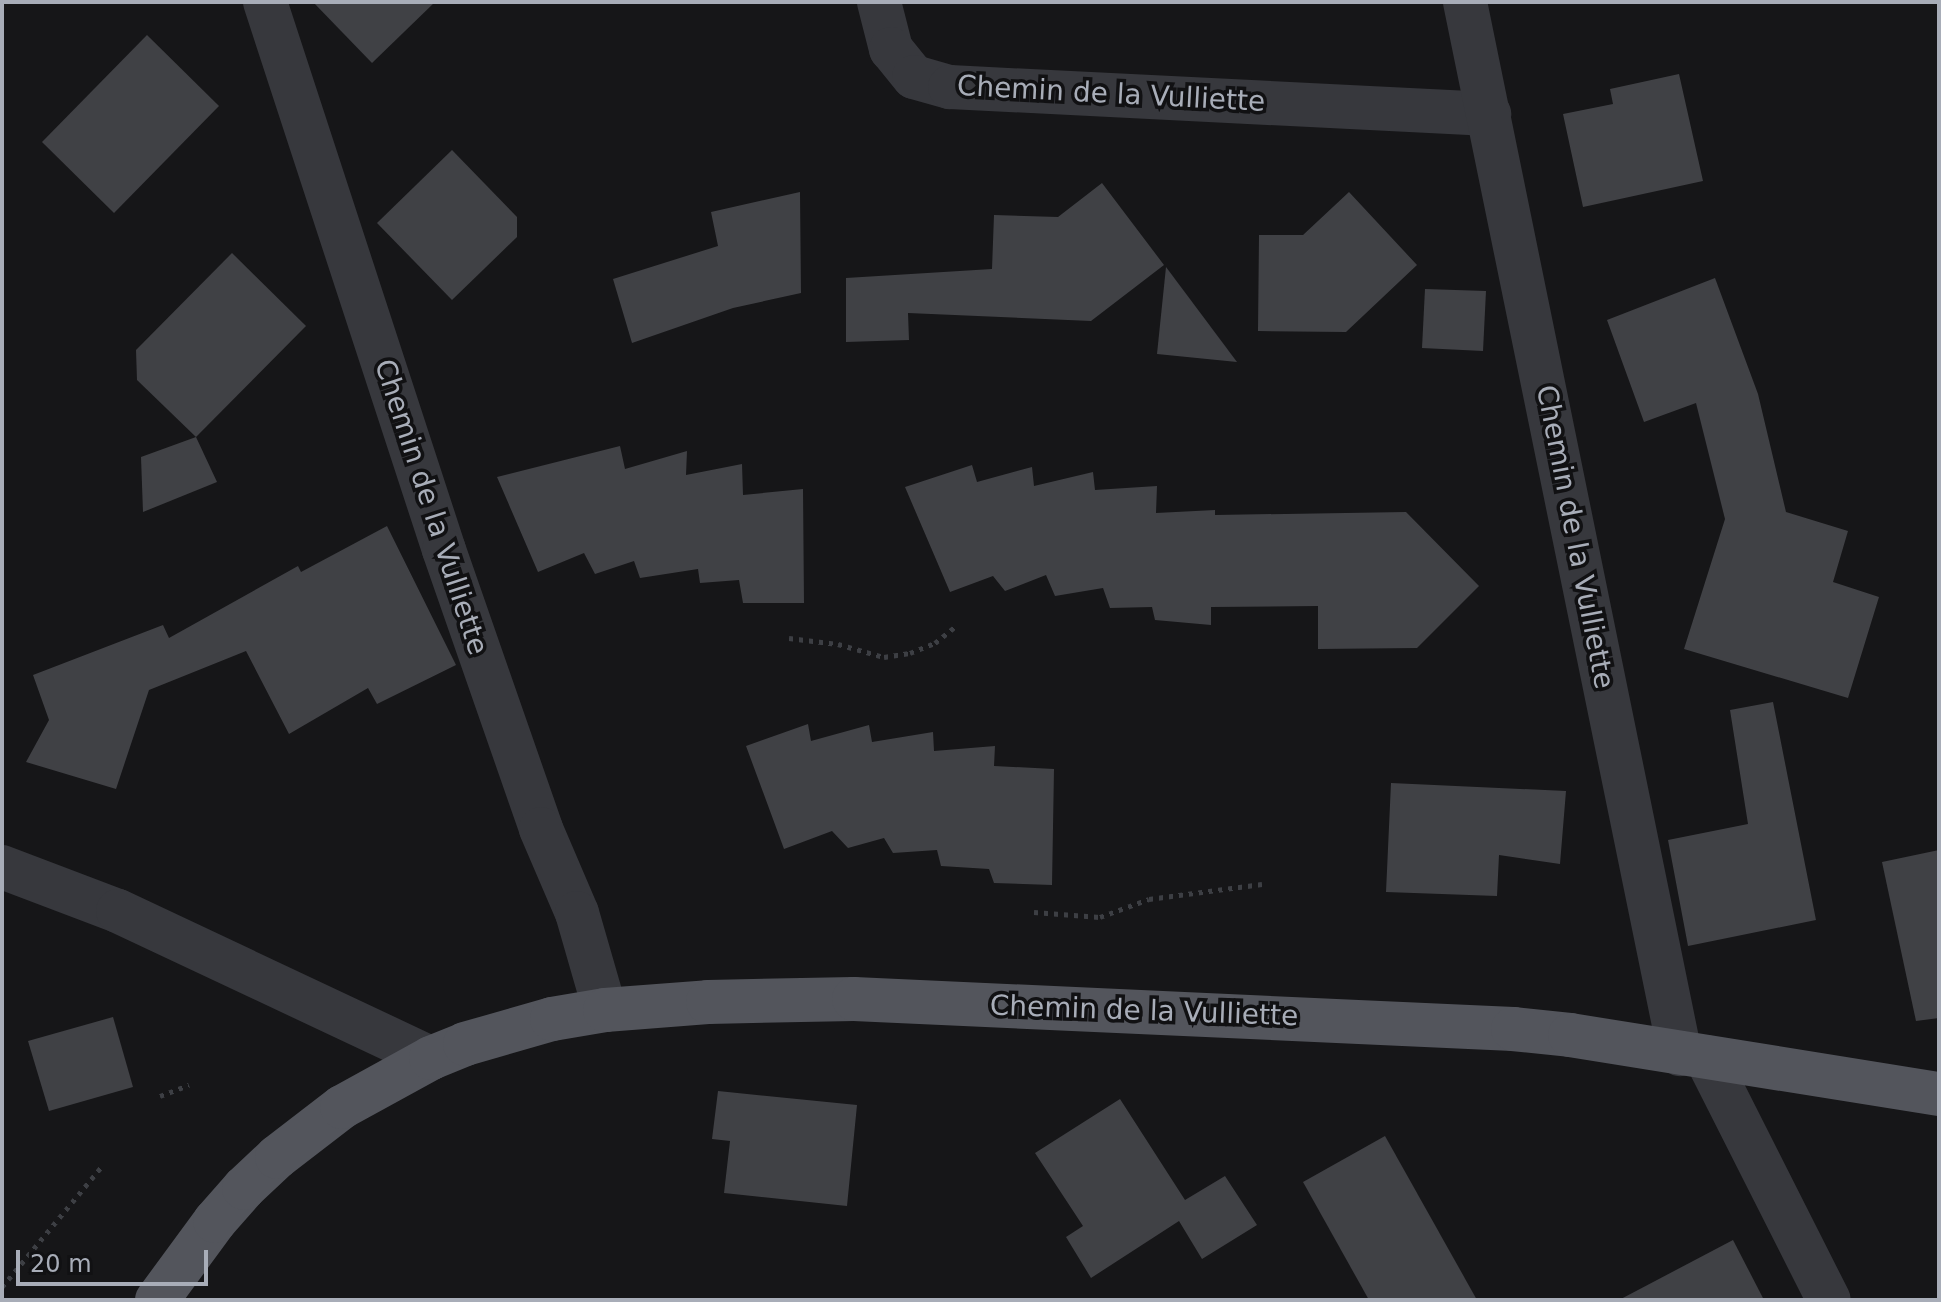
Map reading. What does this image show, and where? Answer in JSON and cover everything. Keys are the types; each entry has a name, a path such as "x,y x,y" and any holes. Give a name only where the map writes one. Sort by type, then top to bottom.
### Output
{"main road":[{"name":"Chemin de la Vulliette","path":"157,1300 215,1221 277,1157 342,1107 431,1058 504,1032 605,1010 708,1002 854,999 1287,1017 1541,1032 1939,1094"}],"street":[{"name":"Chemin de la Vulliette","path":"265,2 444,550 541,829 577,913 605,1010"},
{"name":"Chemin de la Vulliette","path":"879,2 891,49 906,68 914,77 950,87 1489,114"},
{"name":"Chemin de la Vulliette","path":"1465,2 1693,1056 1829,1300"},
{"path":"2,867 118,911 431,1058"}],"path":[{"path":"789,638 838,644 884,657 910,653 935,643 955,627"},
{"path":"1034,912 1100,917 1149,899 1262,884"},
{"path":"160,1096 189,1085"},
{"path":"2,1287 103,1165"}],"building":[{"path":"313,2 435,2 372,63"},
{"path":"147,35 219,106 114,213 42,142"},
{"path":"1679,74 1703,181 1583,207 1563,114 1613,104 1610,89"},
{"path":"452,150 517,217 517,237 452,300 377,223"},
{"path":"1102,183 1164,265 1091,321 908,313 909,340 846,342 846,278 992,269 994,215 1058,217"},
{"path":"800,192 801,293 733,308 632,343 613,279 718,246 711,212"},
{"path":"1349,192 1417,265 1346,332 1258,331 1259,235 1303,235"},
{"path":"232,253 306,326 196,437 137,380 136,350"},
{"path":"1166,267 1237,362 1157,354"},
{"path":"1715,278 1758,394 1786,512 1848,531 1833,582 1879,597 1848,698 1684,649 1725,519 1696,403 1644,422 1607,320"},
{"path":"1425,289 1486,291 1483,351 1422,348"},
{"path":"196,437 217,482 143,512 141,457"},
{"path":"620,446 625,469 687,451 686,475 742,464 743,495 803,489 804,603 743,603 739,580 700,583 698,569 640,578 634,561 595,574 584,553 538,572 497,477"},
{"path":"972,465 977,482 1032,467 1034,486 1093,472 1095,490 1157,486 1156,513 1215,510 1215,515 1406,512 1479,586 1417,648 1318,649 1318,606 1211,607 1211,625 1155,620 1152,607 1110,608 1103,588 1055,596 1046,575 1005,591 993,576 950,592 905,487"},
{"path":"387,526 456,665 377,704 368,688 289,734 246,651 149,690 116,789 26,762 49,720 33,675 163,625 169,638 298,566 301,572"},
{"path":"1773,702 1816,920 1688,946 1668,840 1748,824 1730,710"},
{"path":"808,724 811,741 869,725 872,742 933,732 934,751 995,746 994,766 1054,769 1052,885 994,883 989,869 941,866 937,850 893,853 884,838 848,848 832,831 784,849 746,746"},
{"path":"1391,783 1566,791 1560,864 1499,855 1497,896 1386,892"},
{"path":"1939,850 1939,1018 1916,1021 1882,862"},
{"path":"113,1017 133,1087 49,1111 28,1041"},
{"path":"718,1091 857,1105 847,1206 724,1193 730,1141 712,1139"},
{"path":"1120,1099 1185,1200 1225,1176 1257,1225 1202,1259 1179,1221 1091,1278 1066,1237 1083,1226 1035,1153"},
{"path":"1385,1136 1477,1300 1369,1300 1303,1182"},
{"path":"1733,1240 1764,1300 1619,1300"}]}
